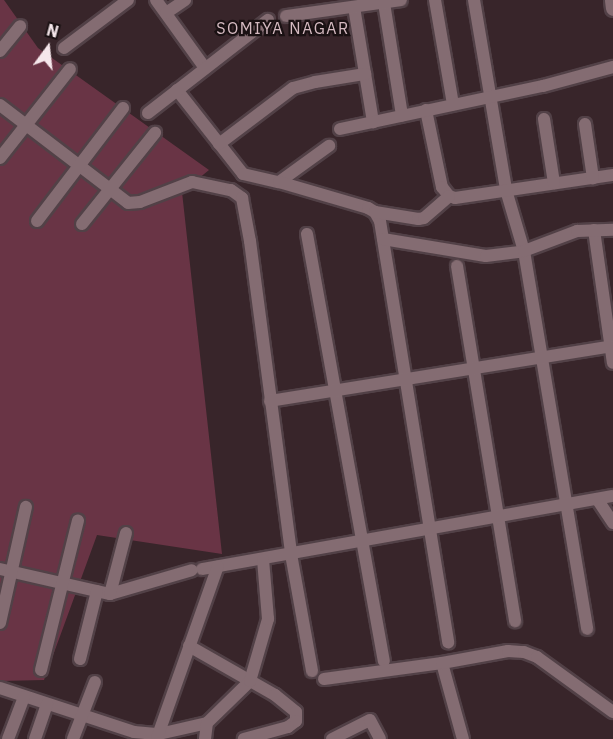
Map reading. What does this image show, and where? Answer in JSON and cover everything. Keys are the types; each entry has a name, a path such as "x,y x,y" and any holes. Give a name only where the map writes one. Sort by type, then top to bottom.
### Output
{"main road":[{"path":"612,0 613,8"}],"street":[{"path":"64,48 128,0"},
{"path":"156,0 205,68"},
{"path":"166,13 185,0"},
{"path":"286,16 317,6 354,7 401,0"},
{"path":"435,0 453,104"},
{"path":"474,0 506,190 524,251 587,629"},
{"path":"376,2 402,116"},
{"path":"354,7 373,122"},
{"path":"148,113 268,20"},
{"path":"0,51 20,26"},
{"path":"340,129 490,97 613,67"},
{"path":"0,158 70,69"},
{"path":"219,144 293,88 365,74"},
{"path":"177,90 243,174 279,182 375,212 418,219 424,218 449,196"},
{"path":"0,105 122,200 134,204 192,182 231,190 242,198 250,241 291,554 312,671"},
{"path":"37,221 123,108"},
{"path":"426,110 442,187 449,196 463,198 613,175"},
{"path":"544,119 554,183"},
{"path":"585,124 592,178"},
{"path":"82,224 155,133"},
{"path":"279,182 329,146"},
{"path":"375,212 380,221 448,643"},
{"path":"594,230 613,363"},
{"path":"383,239 486,256 524,251 560,235 613,230"},
{"path":"308,234 384,661"},
{"path":"457,266 515,621"},
{"path":"270,401 611,347"},
{"path":"6,570 110,594 197,569 263,560 496,515 613,496"},
{"path":"597,499 613,523"},
{"path":"0,623 6,570 26,507"},
{"path":"40,670 78,520"},
{"path":"110,594 126,533"},
{"path":"0,688 134,732 158,736 207,723 250,681 268,619 263,560"},
{"path":"158,736 218,566"},
{"path":"80,659 97,591"},
{"path":"189,646 275,695 296,712 296,721 288,727 264,736 244,739"},
{"path":"324,679 442,663 508,651 524,652 537,657 613,712"},
{"path":"442,663 464,739"},
{"path":"73,739 95,682"},
{"path":"9,739 24,697"},
{"path":"34,739 47,704"},
{"path":"332,739 370,720 380,739"},
{"path":"205,739 207,723"}],"shaded area":[{"path":"0,0 4,0 38,48 209,170 182,192 222,554 97,535 44,680 0,681"}],"district":[{"name":"SOMIYA NAGAR","path":"283,28"}]}
